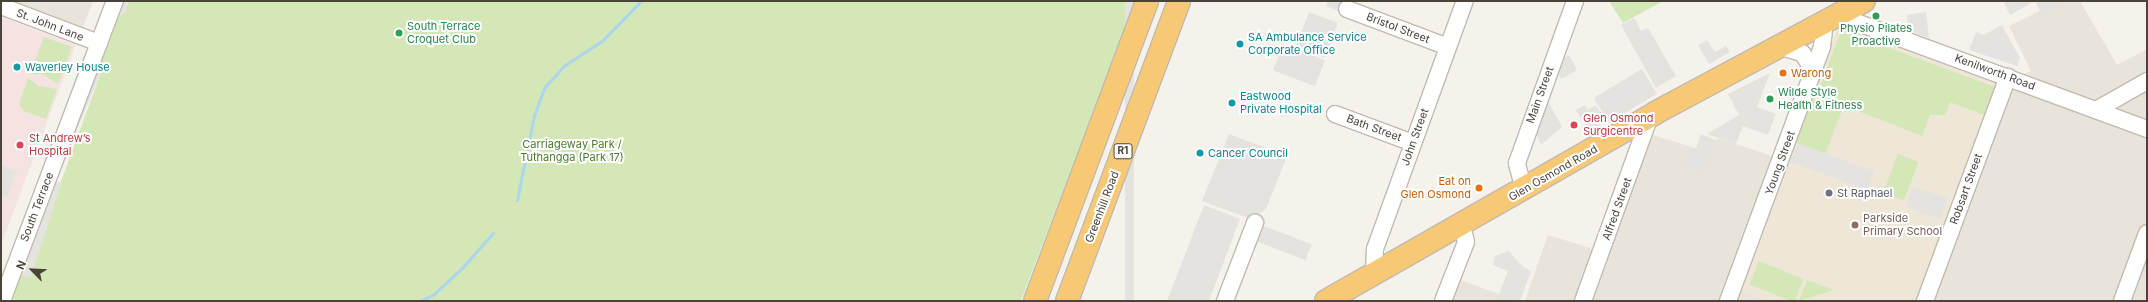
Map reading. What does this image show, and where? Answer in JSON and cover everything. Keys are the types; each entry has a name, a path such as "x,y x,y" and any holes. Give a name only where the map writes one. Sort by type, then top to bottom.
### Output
{"highway":[{"path":"1035,301 1147,1"},
{"name":"Greenhill Road","path":"1067,301 1179,1"},
{"name":"Glen Osmond Road","path":"1326,301 1524,190 1650,116 1855,6"}],"street":[{"name":"South Terrace","path":"2,301 5,281 115,1"},
{"name":"John Street","path":"1374,275 1375,249 1465,1"},
{"name":"Main Street","path":"1524,190 1517,163 1575,1"},
{"name":"St. John Lane","path":"1,6 99,44"},
{"name":"Kenilworth Road","path":"1855,6 1856,22 2147,129"},
{"name":"Bristol Street","path":"1347,9 1448,47"},
{"name":"Young Street","path":"1728,301 1814,71 1822,47 1824,23"},
{"path":"1781,47 1802,53 1814,71"},
{"name":"Robsart Street","path":"1925,301 2008,77"},
{"path":"2096,110 2147,81"},
{"name":"Bath Street","path":"1335,114 1413,143"},
{"name":"Alfred Street","path":"1583,301 1650,116"},
{"path":"1225,301 1255,223"},
{"path":"1443,301 1466,242 1462,225"},
{"path":"2122,301 2147,233"}],"shaded area":[{"path":"14,1 93,1 83,27"},
{"path":"120,1 129,1 125,12 112,22"},
{"path":"1125,1 1134,1 1134,301 1125,301"},
{"path":"1328,1 1347,1 1343,13 1326,6"},
{"path":"2003,1 2035,1 2010,15"},
{"path":"2035,1 2065,1 2065,2 2042,15"},
{"path":"2060,1 2080,1 2117,65 2147,49 2147,301 1918,301 1997,84 2031,71 2009,26"},
{"path":"1309,12 1338,23 1325,58 1296,47"},
{"path":"1926,12 1929,38 1908,31 1907,15"},
{"name":"St Andrew’s Hospital","path":"1,17 76,45 1,245"},
{"path":"1634,18 1641,31 1648,28 1676,76 1656,88 1621,25"},
{"name":"Parkside Primary School","path":"1838,25 1997,84 1918,301 1771,301 1741,290"},
{"path":"2002,25 2020,58 2017,66 1969,50 1976,32 1984,35"},
{"path":"1707,40 1715,52 1726,46 1730,52 1709,64 1698,45"},
{"path":"1283,44 1325,60 1315,86 1273,70"},
{"path":"1569,55 1577,70 1561,79 1557,72 1561,60"},
{"path":"97,62 104,65 60,170 52,167"},
{"path":"1642,69 1657,94 1609,123 1594,98"},
{"path":"1770,73 1757,107 1776,114 1768,135 1743,126 1736,144 1707,134 1739,115 1728,94"},
{"path":"1547,99 1562,127 1541,145 1535,132"},
{"path":"1585,105 1588,110 1596,105 1606,121 1589,132 1576,110"},
{"path":"1229,134 1287,156 1266,209 1251,219 1202,201"},
{"path":"1701,134 1716,140 1703,173 1684,166 1690,147 1696,149"},
{"path":"1653,135 1711,153 1717,138 1788,161 1741,290 1771,301 1525,301 1548,235 1607,253"},
{"path":"1797,143 1874,171 1867,190 1790,162"},
{"path":"1,165 17,171 7,198 1,195"},
{"path":"53,180 62,183 31,278 22,275"},
{"path":"1913,186 1948,199 1940,219 1905,207"},
{"path":"1204,205 1240,219 1209,301 1167,301"},
{"path":"1264,226 1312,244 1306,260 1258,242"},
{"path":"1509,251 1523,267 1531,271 1520,301 1498,297 1508,271 1493,265 1495,256"},
{"path":"1458,279 1518,301 1450,301"}],"green space":[{"name":"Carriageway Park / Tuthangga (Park 17)","path":"129,1 1135,1 1021,301 16,301 9,296 17,273 26,276 104,65 97,62 112,22 125,12"},
{"path":"1609,1 1663,1 1623,23"},
{"path":"1841,30 1995,87 1984,115 1950,102 1945,115 1930,115 1922,136 1817,95"},
{"path":"44,37 72,47 58,84 42,74 30,74"},
{"path":"28,78 38,86 57,89 46,119 24,111 19,104"},
{"path":"1813,99 1842,110 1825,154 1796,143"},
{"path":"1898,154 1919,162 1904,200 1883,192"},
{"path":"1759,261 1804,279 1795,301 1750,284"},
{"path":"1807,280 1834,290 1799,301"}],"waterway":[{"path":"517,200 534,116 544,88 565,65 602,41 641,1"},
{"path":"420,301 434,294 462,268 493,233"}],"place":[{"name":"Physio Pilates Proactive","path":"1876,16"},
{"name":"South Terrace Croquet Club","path":"399,33"},
{"name":"SA Ambulance Service Corporate Office","path":"1240,44"},
{"name":"Waverley House","path":"17,67"},
{"name":"Warong","path":"1783,73"},
{"name":"Wilde Style Health & Fitness","path":"1770,99"},
{"name":"Eastwood Private Hospital","path":"1232,103"},
{"name":"Glen Osmond Surgicentre","path":"1574,125"},
{"name":"St Andrew’s Hospital","path":"20,145"},
{"name":"Cancer Council","path":"1200,153"},
{"name":"Eat on Glen Osmond","path":"1479,188"},
{"name":"St Raphael","path":"1829,193"},
{"name":"Parkside Primary School","path":"1855,225"}]}
